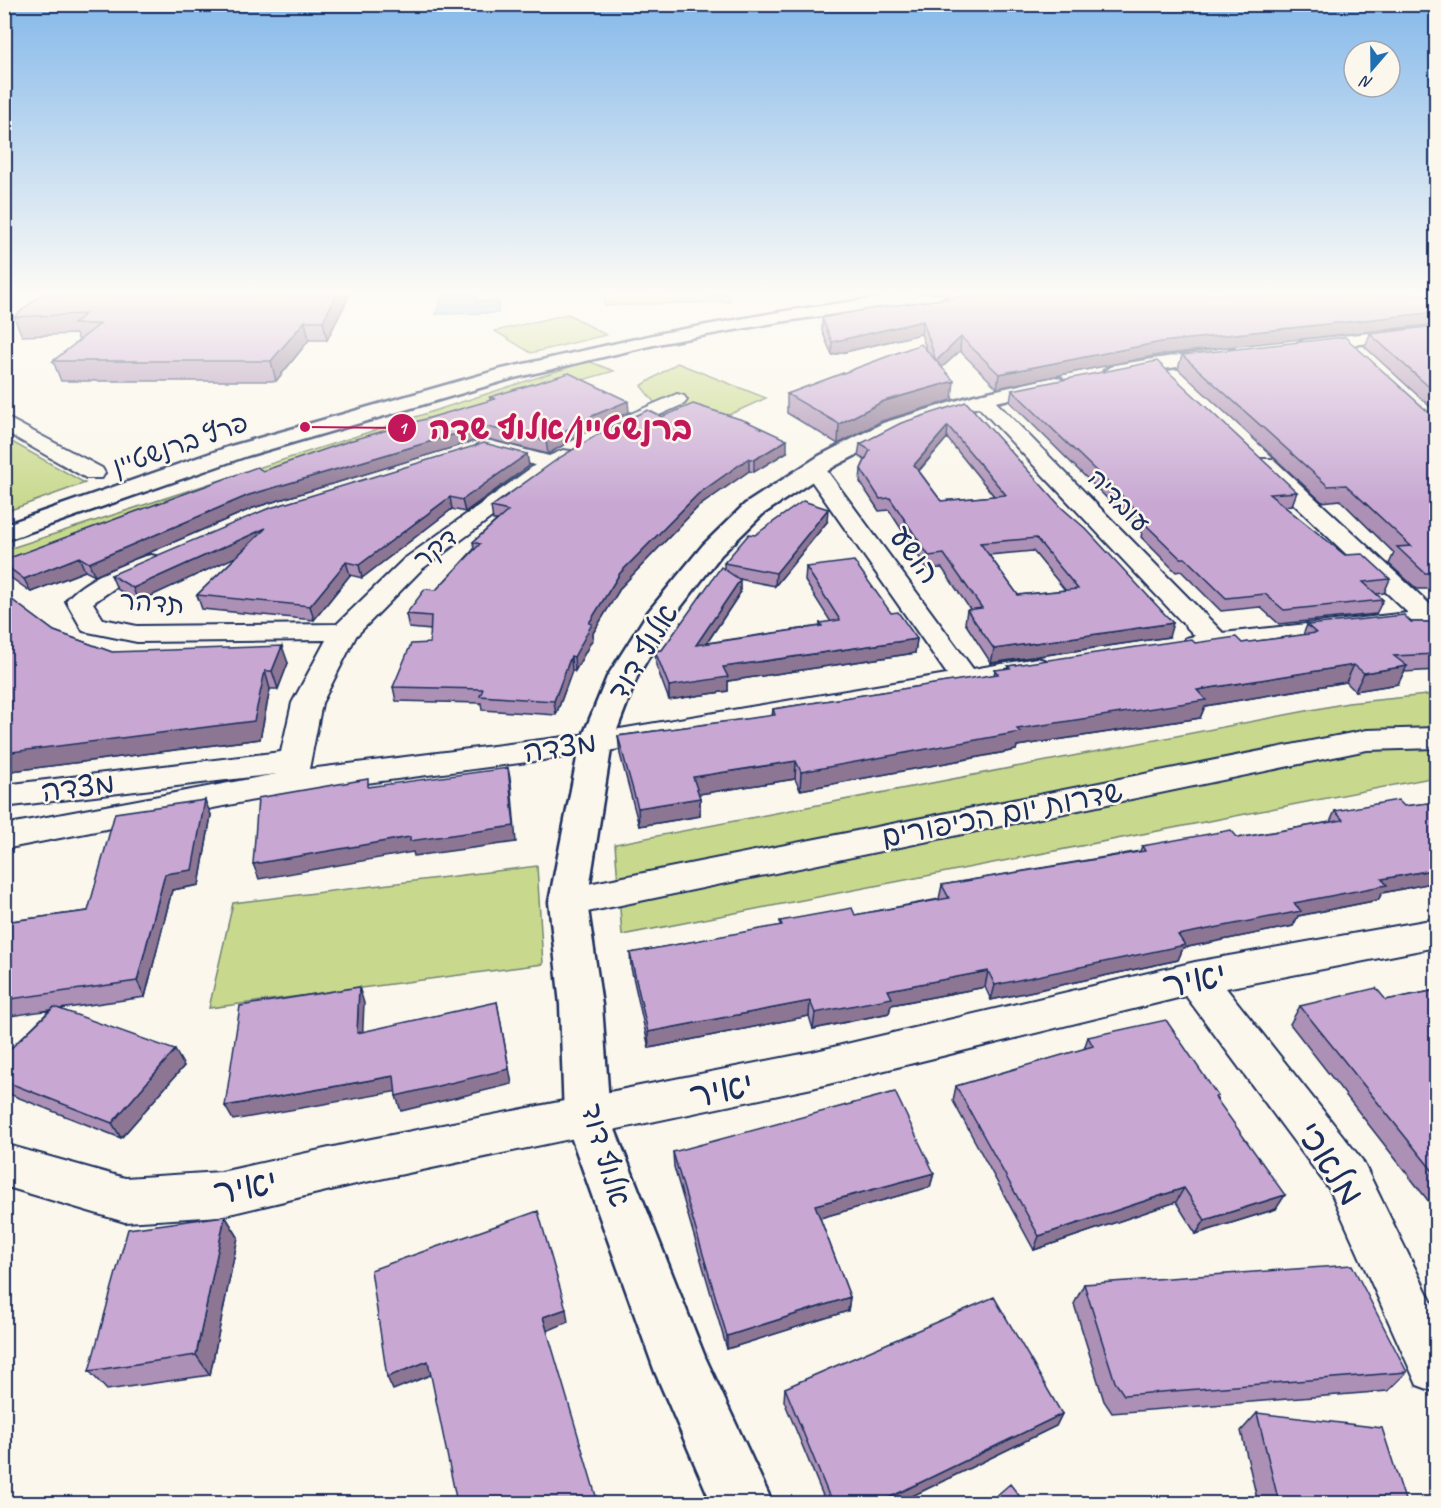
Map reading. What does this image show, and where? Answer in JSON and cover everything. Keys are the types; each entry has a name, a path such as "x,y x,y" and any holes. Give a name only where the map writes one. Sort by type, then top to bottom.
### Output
{"street":[{"name":"פרץ ברנשטיין","path":"4,534 239,451 509,373 547,364"},
{"name":"אלוף דוד","path":"743,1503 683,1372 587,1117 581,1005 568,902 596,743 622,677 665,610 712,550 754,509 814,469 891,429 982,399 1197,364"},
{"name":"עובדיה","path":"982,399 1215,641"},
{"name":"דקר","path":"292,771 307,703 344,632 413,564 551,463 586,442 677,400"},
{"path":"4,422 94,473"},
{"path":"1245,445 1433,618"},
{"path":"463,452 485,446 551,463"},
{"name":"הושע","path":"814,469 965,678"},
{"name":"תדהר","path":"172,552 107,582 79,601 93,625 136,634 344,632"},
{"path":"1168,648 1433,618"},
{"name":"מצדה","path":"4,796 596,743 965,678 1061,664"},
{"name":"שדרות יום הכיפורים","path":"568,902 1367,740 1437,738"},
{"name":"מצדה","path":"4,837 292,771"},
{"name":"יאיר","path":"4,1165 125,1200 221,1194 356,1163 812,1070 1195,978 1437,933"},
{"name":"מלאכי","path":"1195,978 1346,1175 1437,1366"}],"green space":[{"path":"578,364 597,364 614,371 249,476 5,567 5,550"},
{"path":"675,364 680,364 766,398 722,418 658,407 641,386"},
{"path":"5,438 85,483 5,512"},
{"path":"1436,694 1436,777 622,935 615,844 1348,703"},
{"path":"537,866 543,964 209,1008 233,903"}],"building":[{"path":"866,364 939,364 954,381 884,401 839,424 787,394"},
{"path":"989,364 1048,364 999,374"},
{"path":"1140,364 1161,364 1297,492 1269,494 1345,555 1363,554 1390,579 1363,582 1383,600 1284,610 1265,594 1226,598 1185,558 1180,558 1145,524 1150,523 1012,390"},
{"path":"1192,364 1375,364 1437,418 1437,573 1425,573 1397,547 1411,546 1346,485 1328,486"},
{"path":"1404,364 1437,364 1437,394"},
{"path":"569,373 628,401 592,416 546,441 483,426 249,495 89,563 79,557 24,579 4,564 4,560 257,467 263,471 349,441 495,399 490,397"},
{"path":"966,402 1062,508 1086,529 1173,623 994,649 967,610 982,608 944,554 929,556 890,498 880,499 861,469 870,450 860,444 901,423","holes":["948,426 1006,495 941,501 914,465","1036,538 1078,589 1018,595 980,543"]},
{"path":"693,404 746,421 787,440 754,460 749,458 698,494 620,573 589,623 592,624 574,657 571,656 554,701 480,696 483,689 393,687 411,644 430,643 431,616 406,614 425,589 436,590 480,544 473,542 508,511 491,507 559,458 608,428 648,410 662,417"},
{"path":"484,443 527,454 462,500 450,497 359,565 346,562 310,606 197,595 266,528 133,588 111,575 267,509"},
{"path":"803,501 828,509 776,573 724,563 749,534 755,535"},
{"path":"854,561 891,613 898,612 917,639 723,667 728,677 669,686 655,651 662,650 721,567 740,580 696,645 822,626 820,623 840,620 806,567"},
{"path":"4,594 54,631 112,652 282,646 272,671 265,671 254,721 4,753"},
{"path":"1404,615 1411,622 1437,622 1437,654 1394,656 1407,666 1364,673 1354,665 1197,690 1206,700 1017,729 1020,732 801,772 796,761 693,777 700,798 638,808 618,736 775,715 773,709 998,674 995,670 1010,668 1008,666 1191,639 1195,643 1236,637 1242,643 1316,633 1307,625"},
{"path":"508,768 514,826 410,841 410,837 253,864 258,798 368,779 368,787"},
{"path":"205,800 192,870 165,874 137,981 4,1000 4,922 88,911 115,813"},
{"path":"1398,800 1404,806 1437,802 1437,869 1382,879 1387,885 1294,903 1301,911 1178,935 1185,945 995,985 988,971 888,990 892,998 815,1013 810,1001 648,1032 630,953 782,925 780,921 852,908 855,915 949,898 942,885 1145,851 1142,846 1231,830 1238,838 1343,820 1335,811"},
{"path":"359,987 357,1033 497,1002 509,1069 396,1096 394,1076 225,1106 240,1006"},
{"path":"1376,988 1386,1000 1437,990 1437,1176 1300,1006"},
{"path":"54,1007 175,1050 112,1123 4,1081 4,1055"},
{"path":"1166,1020 1218,1096 1215,1097 1285,1195 1205,1220 1184,1188 1039,1236 956,1086 1093,1046 1088,1037"},
{"path":"895,1092 934,1173 815,1205 850,1297 727,1336 673,1152"},
{"path":"538,1211 566,1309 543,1317 598,1503 457,1503 428,1361 387,1377 371,1270"},
{"path":"225,1216 196,1355 89,1371 128,1229"},
{"path":"1352,1265 1407,1372 1124,1395 1115,1382 1084,1284"},
{"path":"994,1297 1062,1414 878,1503 832,1503 785,1388"},
{"path":"1257,1413 1382,1428 1406,1503 1279,1503"},
{"path":"1010,1484 1025,1503 988,1503"}],"place":[{"name":"ברנשטיין/אלוף שדה","path":"305,427"}]}
